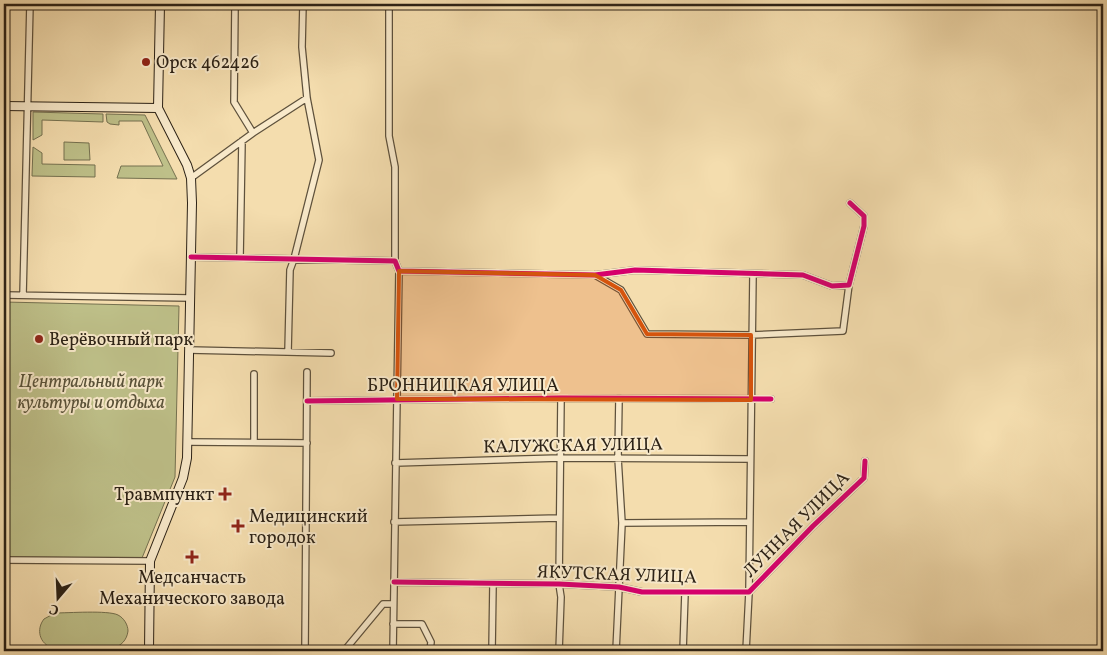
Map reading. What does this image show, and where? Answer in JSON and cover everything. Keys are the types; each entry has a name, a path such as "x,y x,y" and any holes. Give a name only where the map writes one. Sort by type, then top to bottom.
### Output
{"main road":[{"path":"149,651 150,561 183,478 188,442 191,178 187,165 158,108 160,4"},
{"path":"4,106 158,108"}],"street":[{"path":"24,295 30,4"},
{"path":"235,4 234,102 252,133"},
{"path":"288,352 290,270 319,160 307,98 302,47 303,4"},
{"path":"389,4 389,136 395,167 395,262 399,271 393,651"},
{"path":"191,178 252,133 307,98"},
{"path":"240,258 242,141"},
{"path":"595,275 621,290 647,334 752,335 843,331 849,284 864,226 864,216 850,203"},
{"path":"191,257 395,262"},
{"path":"399,271 595,275 635,270 803,275 832,286 849,284"},
{"path":"746,651 749,592 753,274"},
{"path":"4,295 190,298"},
{"path":"189,350 331,353"},
{"path":"305,651 307,372"},
{"path":"254,374 254,442"},
{"path":"559,651 561,598 559,584 559,518 561,398"},
{"name":"БРОННИЦКАЯ УЛИЦА","path":"307,401 561,398 770,400"},
{"path":"616,651 622,522 618,458 619,398"},
{"path":"188,442 307,443"},
{"name":"КАЛУЖСКАЯ УЛИЦА","path":"395,463 560,458 750,459"},
{"name":"ЛУННАЯ УЛИЦА","path":"749,592 864,478 865,461"},
{"path":"394,522 559,518"},
{"path":"622,522 749,522"},
{"path":"4,560 150,561"},
{"name":"ЯКУТСКАЯ УЛИЦА","path":"394,582 559,584 619,587 642,592 749,592"},
{"path":"492,651 493,584"},
{"path":"683,651 685,592"},
{"path":"344,651 383,604 393,604"},
{"path":"393,624 422,624 431,642 430,651"}],"highlighted area":[{"path":"399,271 595,275 621,290 647,334 751,335 751,400 397,399"}],"green space":[{"path":"36,4 99,4 99,9 36,8"},
{"path":"33,112 103,114 103,122 42,120 42,135 33,140"},
{"path":"106,114 145,115 177,179 117,178 121,166 163,166 142,121 119,121 119,125 110,124 107,122"},
{"path":"64,142 89,143 90,160 64,160"},
{"path":"33,147 42,153 42,164 95,165 95,177 32,176"},
{"name":"Центральный парк культуры и отдыха","path":"4,302 179,306 175,477 142,558 4,557"},
{"path":"55,613 113,613 120,616 125,622 128,629 127,634 119,646 113,648 53,648 42,640 40,627 44,619"}],"cycle path":[{"path":"191,257 395,261 399,271 595,275 635,270 803,275 832,286 849,285 864,226 864,216 850,203"},
{"path":"307,401 561,398 771,399"},
{"path":"394,582 559,584 619,587 642,592 749,592 813,526 864,478 865,461"}],"place":[{"name":"Орск 462426","path":"146,62"},
{"name":"Верёвочный парк","path":"39,339"},
{"name":"Травмпункт","path":"225,494"},
{"name":"Медицинский городок","path":"238,526"},
{"name":"Медсанчасть Механического завода","path":"192,557"}]}
